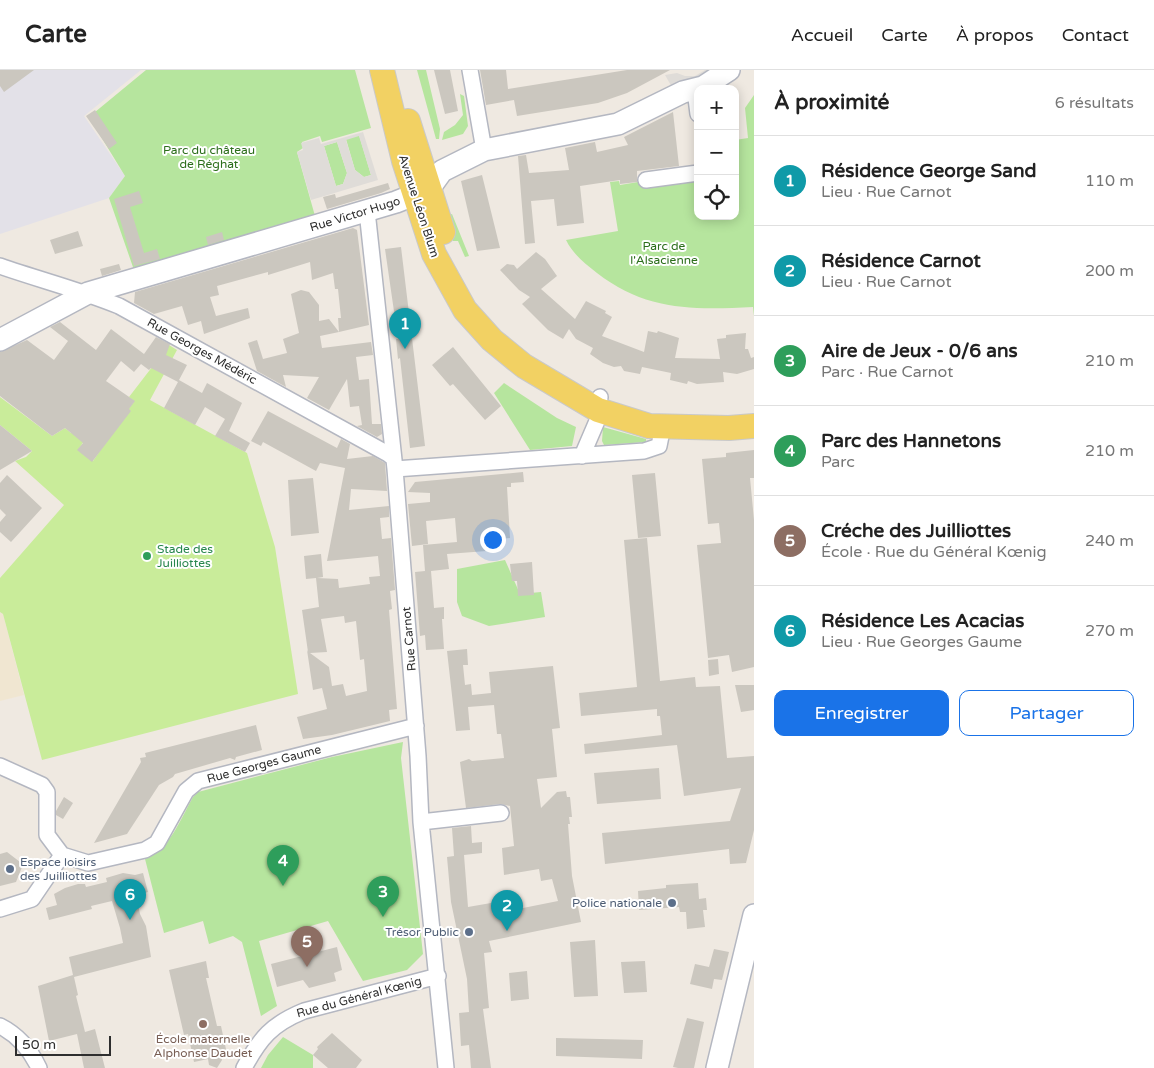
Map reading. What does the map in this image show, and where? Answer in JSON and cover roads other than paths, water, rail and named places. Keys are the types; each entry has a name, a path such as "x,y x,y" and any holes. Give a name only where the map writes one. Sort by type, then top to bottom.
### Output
{"main road":[{"name":"Avenue Léon Blum","path":"382,70 421,192"},
{"name":"Avenue Léon Blum","path":"391,70 434,254 465,310 492,340 524,366 662,434 754,426"},
{"name":"Avenue Léon Blum","path":"599,403 650,414 687,418 754,410"}],"street":[{"path":"470,70 484,150"},
{"path":"704,85 729,70"},
{"path":"421,192 442,171 484,150 618,124 683,92 694,90"},
{"path":"646,180 694,174"},
{"name":"Rue Victor Hugo","path":"0,340 88,293 368,210 421,192"},
{"name":"Rue Carnot","path":"368,210 394,464 416,726 421,822 446,1068"},
{"name":"Rue Georges Médéric","path":"0,266 60,287 88,293 119,306 180,338 394,464"},
{"path":"582,456 590,442 599,403"},
{"path":"394,464 582,456 644,451 656,448 662,434"},
{"name":"Rue Georges Gaume","path":"62,856 88,863 145,850 157,843 186,791 198,781 403,727 416,726"},
{"path":"0,766 42,785 47,792 47,835 62,856 32,899 0,909"},
{"path":"421,822 501,813"},
{"path":"717,1068 748,959 754,915"},
{"name":"Rue du Général Kœnig","path":"244,1068 263,1036 283,1020 304,1011 438,976"},
{"path":"0,1026 8,1030 31,1052 39,1068"}],"place":[{"name":"Résidence George Sand","path":"405,349"},
{"name":"Stade des Juilliottes","path":"147,556"},
{"name":"Espace loisirs des Juilliottes","path":"10,869"},
{"name":"Parc des Hannetons","path":"283,886"},
{"name":"Police nationale","path":"672,903"},
{"name":"Aire de Jeux - 0/6 ans","path":"383,917"},
{"name":"Résidence Les Acacias","path":"130,920"},
{"name":"Résidence Carnot","path":"507,931"},
{"name":"Trésor Public","path":"469,932"},
{"name":"Créche des Juilliottes","path":"307,967"},
{"name":"École maternelle Alphonse Daudet","path":"203,1024"}],"park label":[{"name":"Parc du château de Réghat","path":"209,157"},
{"name":"Parc de l'Alsacienne","path":"664,253"}]}
